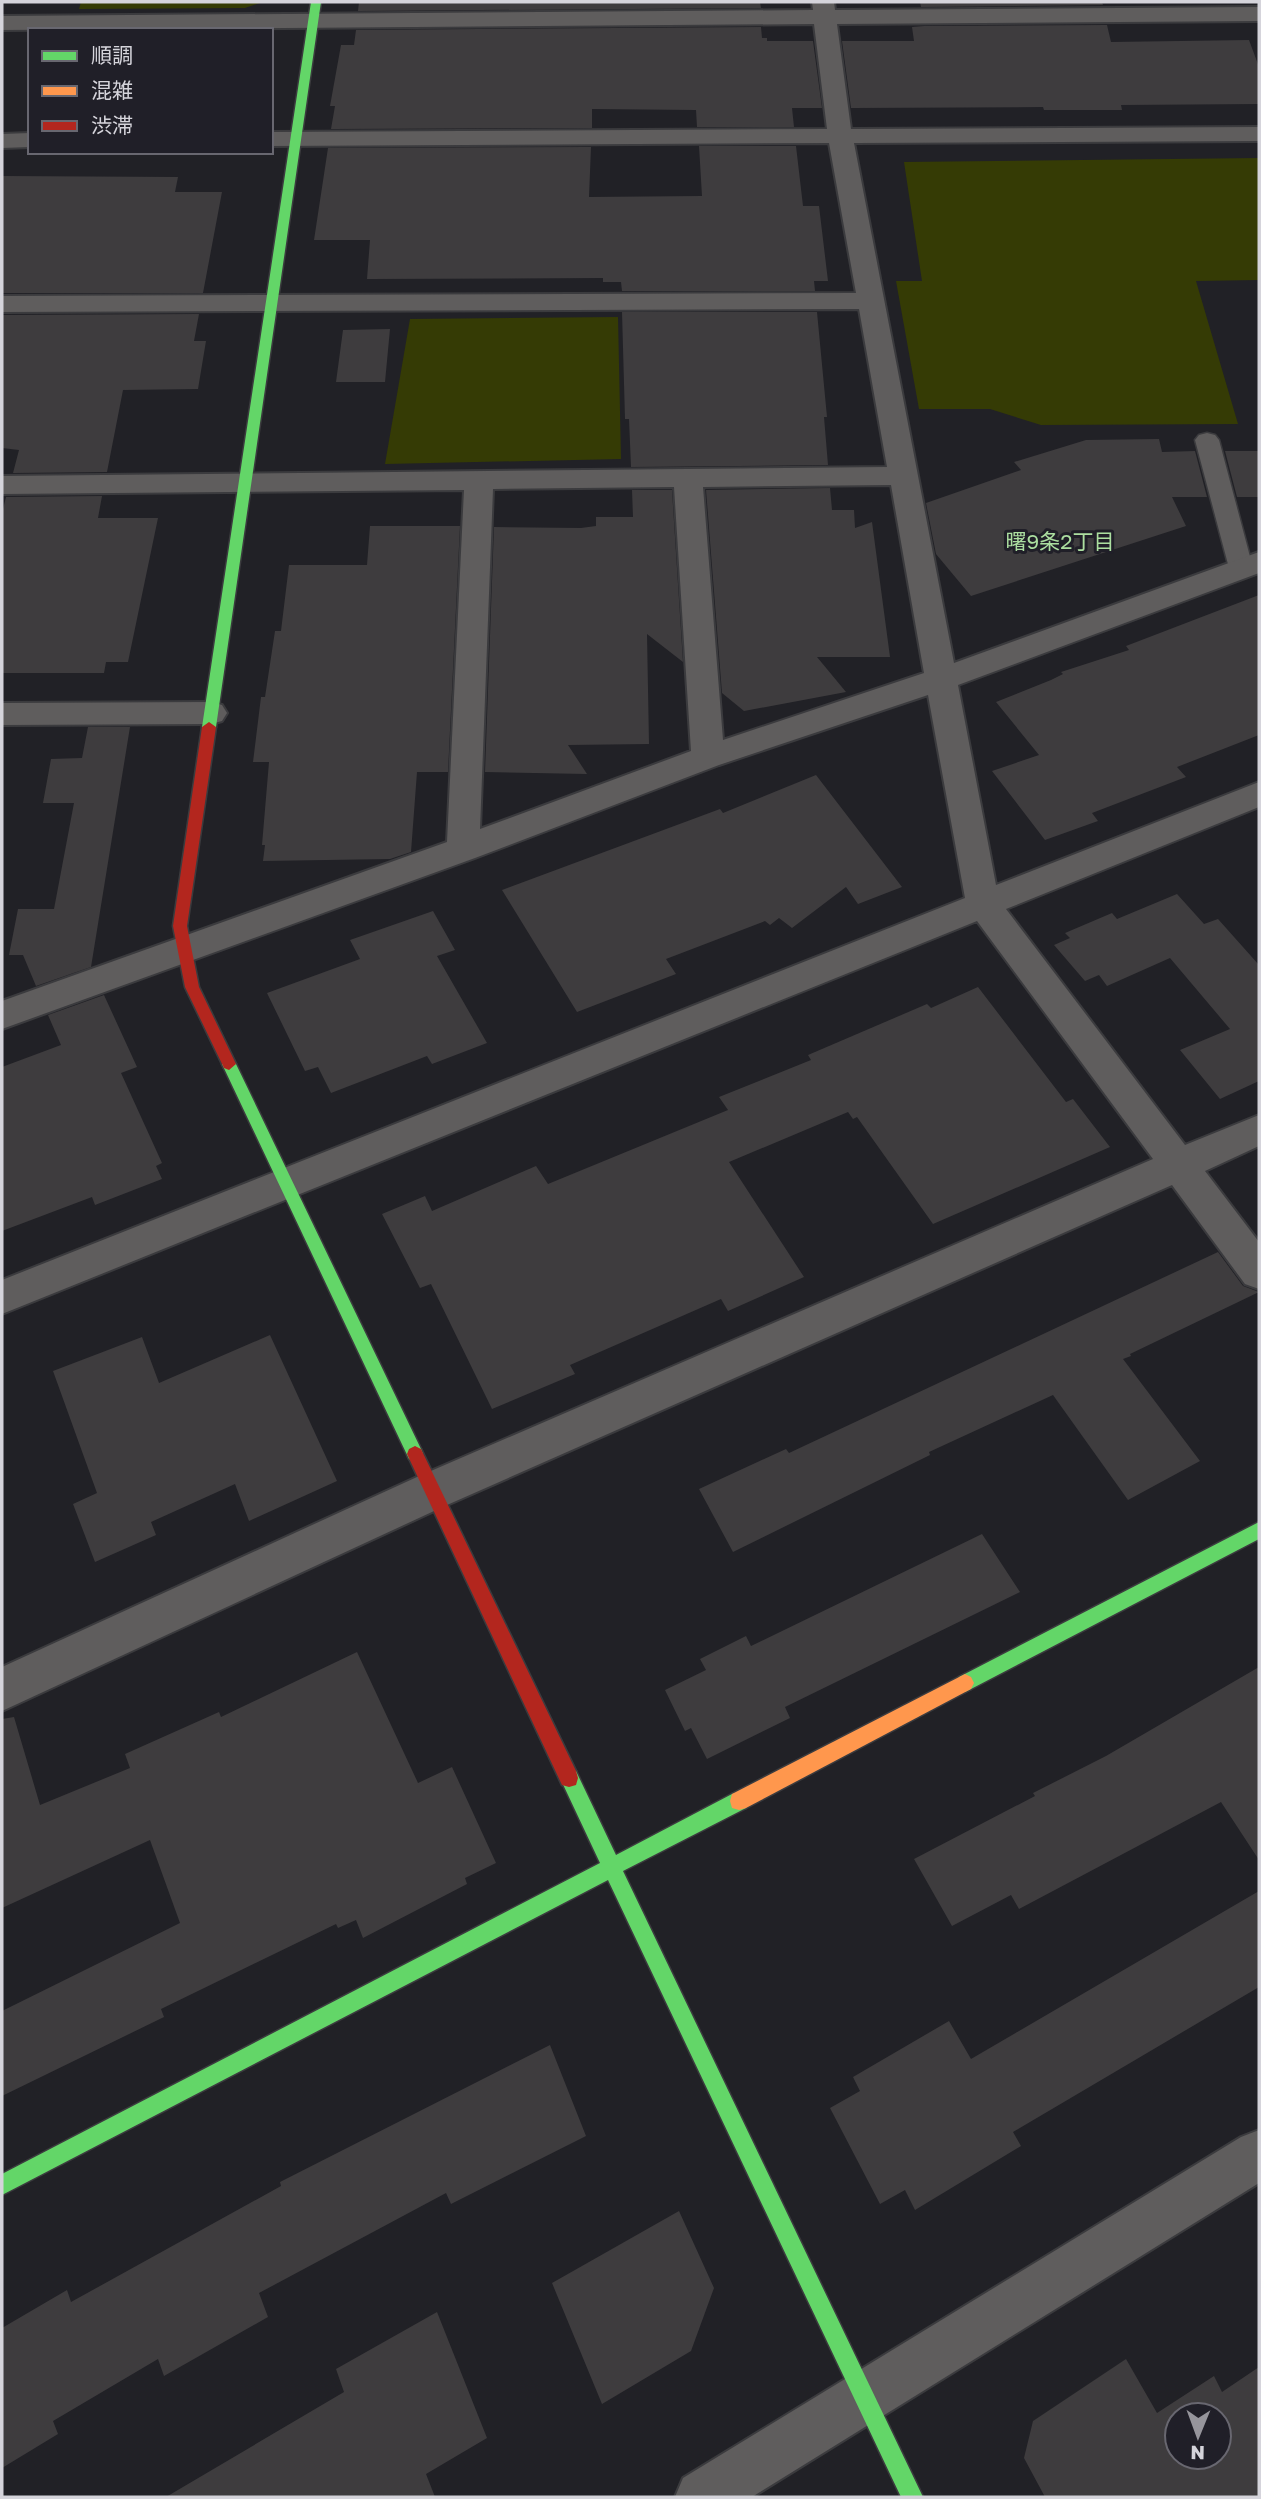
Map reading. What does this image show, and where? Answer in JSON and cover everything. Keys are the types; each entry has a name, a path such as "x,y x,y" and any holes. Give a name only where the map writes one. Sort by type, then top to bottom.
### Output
{"street":[{"path":"2,23 315,11 1157,8 1259,14"},
{"path":"824,10 840,136 983,904 1259,1272"},
{"path":"315,11 283,139 272,302 180,926 192,987 912,2497"},
{"path":"283,139 1259,134"},
{"path":"2,141 28,140"},
{"path":"2,304 870,301"},
{"path":"2,485 903,476"},
{"path":"688,478 708,757"},
{"path":"463,849 480,480"},
{"path":"2,1015 463,849 708,757 941,679 1250,565"},
{"path":"2,713 211,713"},
{"path":"2,1297 1259,794"},
{"path":"2,1689 432,1491 1259,1130"},
{"path":"2,2185 1259,1530"},
{"path":"702,2497 1259,2155"}],"lane":[{"path":"1207,440 1250,565"}],"green space":[{"path":"81,2 263,2 245,8 79,9"},
{"path":"1259,158 1259,280 1196,281 1238,424 1041,425 990,409 919,409 896,281 922,281 904,162"},
{"path":"618,317 621,459 385,464 410,319"}],"building":[{"path":"359,2 760,2 761,8 358,11"},
{"path":"920,2 1102,2 1103,5 921,7"},
{"path":"1107,25 1111,42 1249,40 1259,67 1259,104 1121,105 1122,110 1044,110 1043,107 851,108 842,41 914,41 912,27 924,26"},
{"path":"761,27 762,38 767,38 767,41 813,41 822,108 792,108 794,127 697,127 696,110 592,109 592,128 331,129 335,106 330,106 341,45 354,45 356,30"},
{"path":"699,146 796,146 803,206 819,206 828,281 814,281 815,291 622,291 621,282 603,282 603,278 367,279 370,240 314,240 328,148 591,147 589,197 702,196"},
{"path":"2,176 178,177 175,192 222,192 203,293 2,293"},
{"path":"622,312 817,312 827,417 824,417 828,465 631,467 629,419 625,419"},
{"path":"199,314 194,341 206,341 198,389 123,390 107,472 13,473 19,450 2,448 2,315"},
{"path":"390,329 385,382 336,382 343,330"},
{"path":"1159,439 1162,452 1195,451 1207,497 1172,497 1186,526 971,596 936,554 926,503 1021,470 1014,462 1086,440"},
{"path":"1225,451 1259,451 1259,497 1237,497"},
{"path":"830,488 832,510 854,510 855,528 872,522 890,657 817,657 846,692 744,711 722,693 706,490"},
{"path":"632,490 672,490 683,662 647,634 649,744 568,745 587,774 485,772 494,527 581,528 596,526 596,517 633,517"},
{"path":"102,496 98,518 158,518 128,662 106,662 104,673 2,673 2,513 6,497"},
{"path":"370,526 460,526 448,772 417,772 411,852 390,859 263,861 269,762 253,762 261,697 265,697 275,631 281,631 289,565 367,565"},
{"path":"1259,595 1259,735 1177,767 1186,777 1092,813 1098,821 1045,840 992,771 1039,755 996,702 1051,680 1063,674 1061,672 1129,650 1126,646"},
{"path":"88,727 130,727 91,967 36,986 23,955 9,955 18,909 54,909 74,803 43,803 51,759 82,758"},
{"path":"816,775 902,887 858,904 846,887 792,928 779,918 770,925 765,921 666,959 676,974 577,1012 502,890 720,809 723,813"},
{"path":"1177,894 1204,924 1218,919 1259,965 1259,1081 1220,1099 1180,1050 1230,1029 1170,958 1107,986 1099,975 1085,981 1054,945 1070,938 1065,933 1112,913 1117,919"},
{"path":"433,911 455,950 437,956 487,1043 432,1064 427,1056 331,1093 318,1067 305,1071 267,993 360,959 350,940"},
{"path":"978,987 1066,1102 1073,1099 1110,1147 933,1224 857,1117 853,1119 848,1112 729,1162 804,1277 728,1311 721,1299 570,1365 575,1374 492,1409 431,1284 420,1288 382,1214 425,1196 432,1211 536,1166 548,1184 728,1110 719,1097 811,1060 808,1055 927,1004 931,1008"},
{"path":"104,995 137,1067 121,1073 162,1163 156,1166 162,1179 95,1205 92,1197 2,1231 2,1067 61,1045 48,1015"},
{"path":"1218,1252 1243,1286 1259,1292 1123,1359 1200,1461 1128,1500 1053,1395 929,1452 930,1455 733,1552 699,1489 786,1449 789,1453"},
{"path":"270,1335 337,1481 249,1521 235,1484 151,1522 156,1535 95,1562 73,1504 97,1493 53,1371 142,1337 159,1383"},
{"path":"982,1534 1020,1592 785,1707 790,1718 707,1759 691,1728 685,1731 665,1690 706,1670 700,1659 746,1636 751,1646"},
{"path":"357,1652 418,1783 452,1767 496,1863 465,1878 467,1884 363,1938 356,1920 338,1928 336,1924 161,2009 164,2017 2,2096 2,2011 180,1923 150,1840 2,1908 2,1719 14,1717 40,1805 130,1768 125,1754 219,1712 221,1717"},
{"path":"1259,1667 1259,1860 1221,1802 1019,1909 1011,1895 952,1926 914,1859 1035,1796 1033,1793 1106,1756"},
{"path":"1259,1891 1259,1987 1013,2132 1021,2146 915,2210 905,2190 880,2204 830,2108 860,2091 853,2077 949,2021 971,2059"},
{"path":"550,2045 586,2136 451,2204 446,2193 259,2293 268,2317 164,2376 158,2359 53,2421 58,2434 2,2468 2,2328 67,2290 71,2302 281,2186 280,2182"},
{"path":"679,2211 714,2288 691,2351 602,2404 552,2283"},
{"path":"437,2312 487,2438 426,2474 435,2497 166,2497 344,2392 336,2369"},
{"path":"1126,2359 1157,2413 1163,2409 1163,2471 1233,2471 1233,2401 1175,2401 1214,2376 1222,2392 1259,2367 1259,2497 1045,2497 1024,2458 1033,2421"}],"traffic: fast":[{"path":"209,727 316,2"},
{"path":"229,1064 415,1454"},
{"path":"965,1683 1259,1530"},
{"path":"569,1778 912,2497"},
{"path":"2,2185 739,1801"}],"traffic: slow":[{"path":"739,1801 965,1683"}],"traffic: jam":[{"path":"209,727 180,926 192,987 229,1064"},
{"path":"415,1454 569,1778"}],"district":[{"name":"曙9条2丁目","path":"1060,541"}]}
